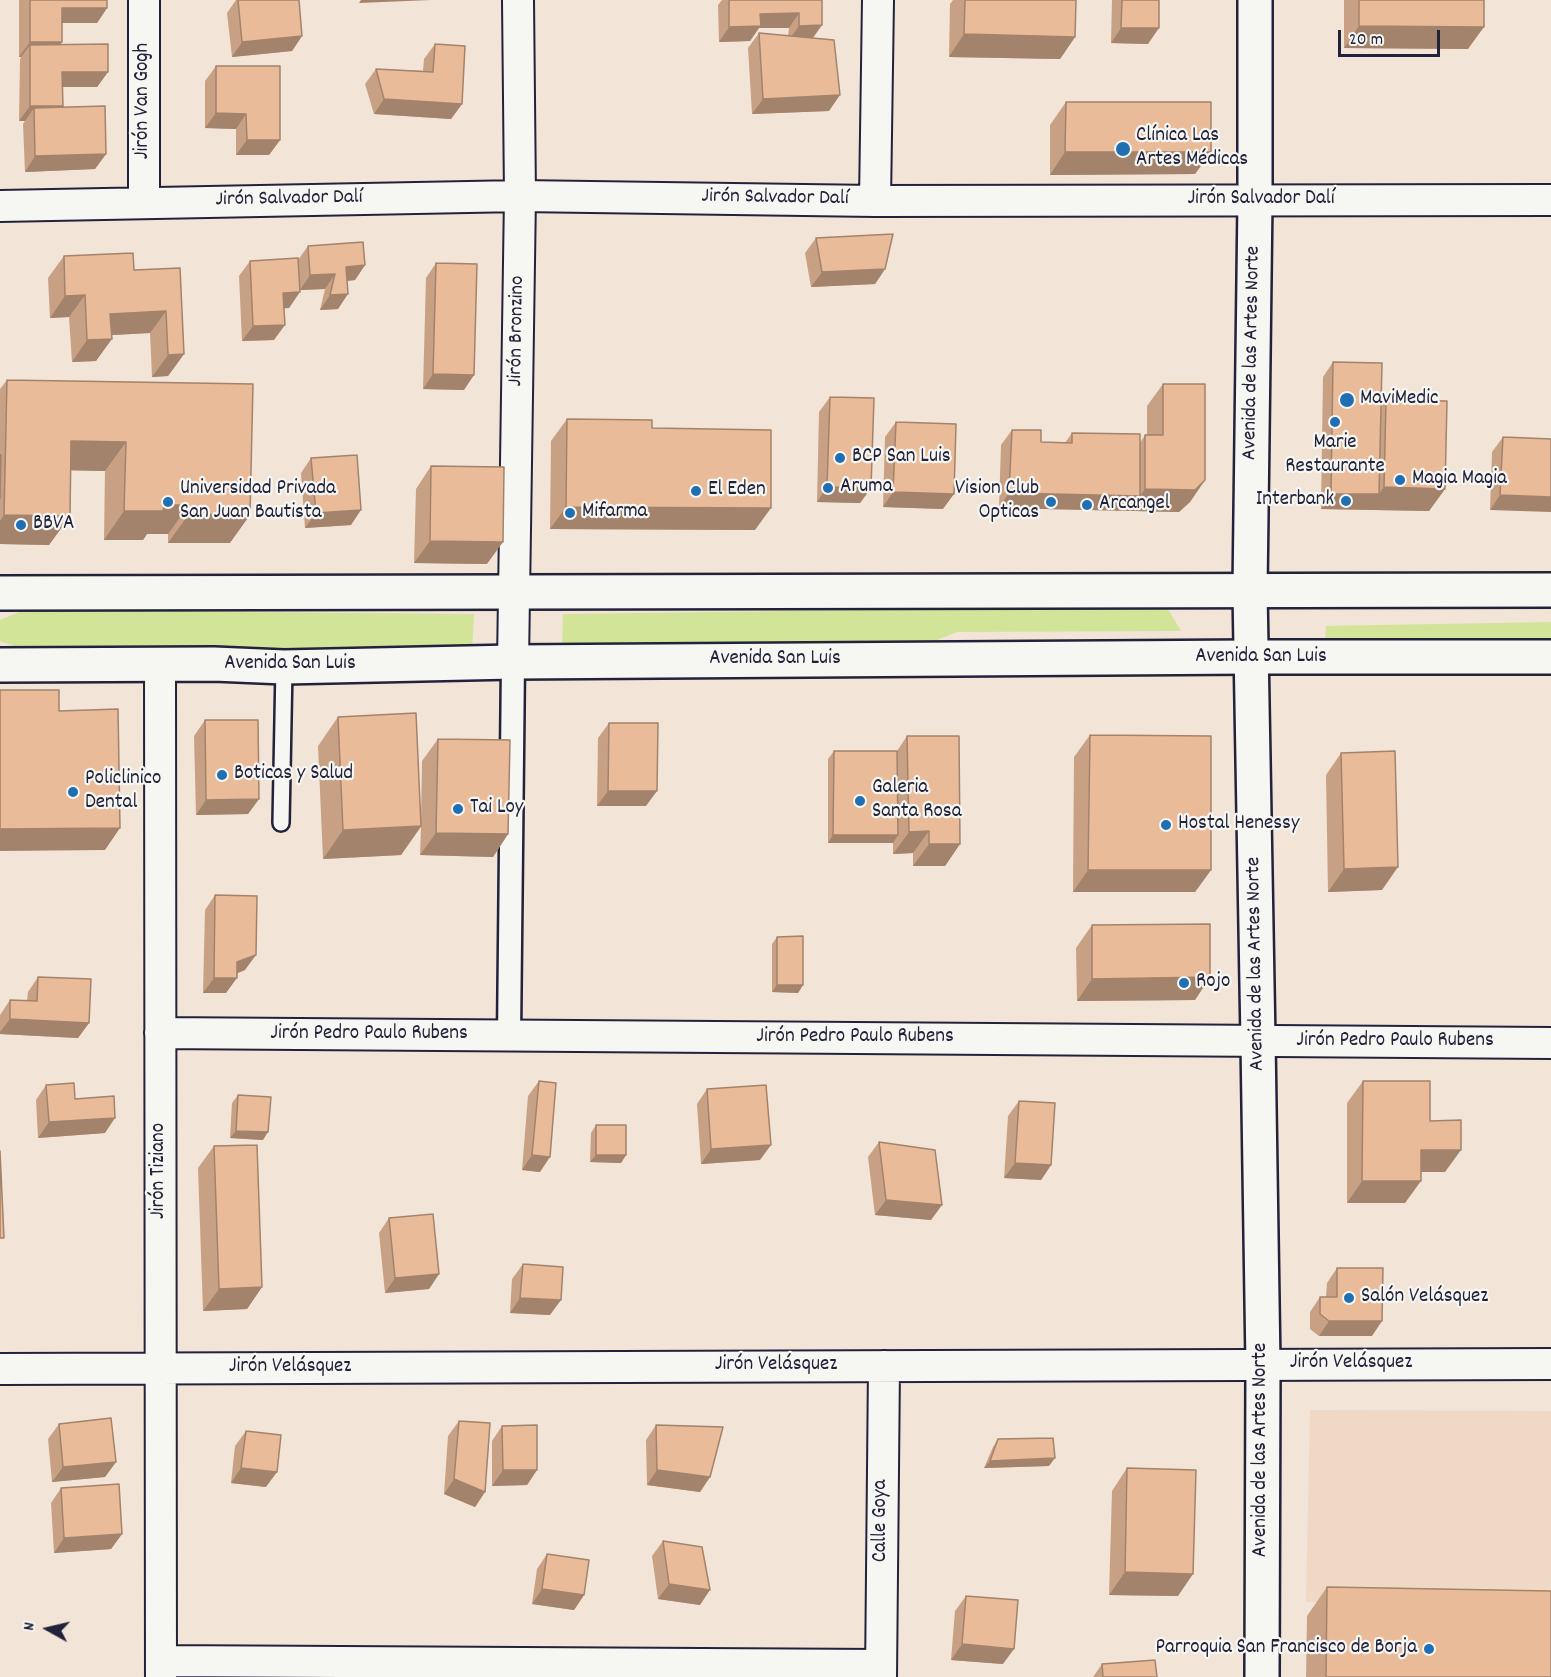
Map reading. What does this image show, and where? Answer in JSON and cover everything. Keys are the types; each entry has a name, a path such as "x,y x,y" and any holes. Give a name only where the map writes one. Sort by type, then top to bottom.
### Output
{"main road":[{"name":"Avenida de las Artes Norte","path":"1255,0 1250,591 1263,1365 1262,1677"},
{"path":"0,593 1551,590"},
{"name":"Avenida San Luis","path":"0,665 214,664 284,667 513,662 1551,657"}],"street":[{"name":"Jirón Van Gogh","path":"144,0 144,202"},
{"name":"Jirón Bronzino","path":"513,662 520,196 518,0"},
{"path":"875,201 878,0"},
{"name":"Jirón Salvador Dalí","path":"0,206 520,196 875,201 1551,200"},
{"path":"509,1036 513,662"},
{"name":"Jirón Tiziano","path":"160,665 161,1669"},
{"name":"Jirón Pedro Paulo Rubens","path":"160,1033 1551,1042"},
{"name":"Jirón Velásquez","path":"0,1369 1551,1364"},
{"name":"Calle Goya","path":"881,1671 884,1366"},
{"path":"161,1669 881,1671"}],"lane":[{"path":"281,824 284,667"}],"shaded area":[{"path":"1310,1410 1551,1411 1551,1602 1306,1602"}],"green space":[{"path":"1166,606 1181,631 957,632 922,646 562,649 563,614"},
{"path":"24,610 474,614 472,650 22,649 0,641 0,620"},
{"path":"1551,622 1551,646 1325,646 1326,626"}],"building":[{"path":"30,0 107,0 107,8 62,8 62,42 30,42"},
{"path":"238,0 299,0 302,36 242,42"},
{"path":"729,0 822,0 822,25 799,26 799,13 760,14 761,26 729,27"},
{"path":"965,0 1076,0 1075,37 964,34"},
{"path":"1122,0 1159,0 1159,28 1121,28"},
{"path":"1359,0 1484,0 1484,27 1359,26"},
{"path":"759,33 834,40 840,95 763,99"},
{"path":"108,44 108,72 62,72 63,106 30,106 30,45"},
{"path":"435,44 465,46 462,104 384,99 376,69 433,72"},
{"path":"216,66 280,66 280,140 247,140 246,114 216,113"},
{"path":"1066,102 1211,102 1211,152 1065,152"},
{"path":"105,106 106,154 35,156 34,108"},
{"path":"893,234 885,269 822,272 816,238"},
{"path":"363,242 365,265 346,267 348,294 330,295 335,274 310,275 308,246"},
{"path":"133,253 134,270 180,268 184,354 168,355 166,311 110,314 112,339 87,340 85,295 65,296 64,256"},
{"path":"298,258 300,292 283,293 285,325 253,326 250,261"},
{"path":"436,263 477,264 474,375 433,374"},
{"path":"1333,362 1382,363 1379,494 1331,494"},
{"name":"Universidad Privada San Juan Bautista","path":"7,380 253,384 250,515 189,514 189,505 164,505 163,511 124,511 126,442 71,441 70,516 4,515"},
{"path":"1163,384 1205,384 1205,480 1195,490 1145,489 1145,435 1163,435"},
{"name":"BCP San Luis","path":"830,397 874,398 871,488 827,487"},
{"path":"1386,400 1447,401 1445,489 1384,487"},
{"path":"567,419 652,420 652,428 771,430 771,508 566,507"},
{"path":"896,422 956,424 954,494 893,492"},
{"path":"1012,430 1041,430 1041,442 1072,443 1072,433 1140,434 1140,496 1009,493"},
{"path":"1503,437 1551,439 1551,497 1500,495"},
{"path":"357,455 361,510 316,513 311,458"},
{"path":"431,466 504,467 503,542 430,541"},
{"path":"0,690 59,690 59,711 118,709 120,828 0,829"},
{"path":"416,713 421,826 343,830 338,717"},
{"name":"Boticas y Salud","path":"205,720 258,720 259,799 206,800"},
{"path":"609,723 658,723 657,791 608,791"},
{"path":"1090,735 1211,736 1211,870 1088,870"},
{"path":"907,736 959,736 960,844 929,844 929,831 909,832"},
{"path":"438,739 510,740 508,834 436,833"},
{"name":"Galeria Santa Rosa","path":"834,751 897,751 898,835 833,835"},
{"path":"1395,751 1398,867 1344,869 1341,753"},
{"path":"215,895 257,896 256,955 237,962 237,978 214,978"},
{"path":"1210,924 1210,977 1092,979 1092,925"},
{"path":"803,936 803,985 777,985 777,937"},
{"path":"38,977 91,979 89,1023 10,1019 10,1000 37,1001"},
{"path":"539,1081 556,1083 550,1157 532,1155"},
{"path":"1363,1081 1430,1081 1430,1121 1461,1120 1461,1150 1421,1150 1421,1181 1362,1181"},
{"path":"74,1083 75,1099 114,1096 115,1118 49,1122 46,1085"},
{"path":"766,1085 771,1145 711,1149 707,1089"},
{"path":"238,1095 271,1097 268,1132 236,1131"},
{"path":"1019,1101 1055,1103 1051,1165 1015,1163"},
{"path":"596,1125 626,1125 626,1155 596,1155"},
{"path":"879,1142 935,1150 942,1205 886,1200"},
{"path":"257,1145 262,1287 219,1289 214,1146"},
{"path":"0,1151 4,1238 0,1238"},
{"path":"433,1214 439,1274 395,1278 389,1218"},
{"path":"523,1264 563,1267 561,1300 520,1298"},
{"path":"1337,1268 1383,1268 1382,1321 1329,1321 1320,1314 1320,1297 1337,1297"},
{"path":"111,1418 116,1462 63,1467 59,1424"},
{"path":"459,1421 490,1423 485,1492 454,1479"},
{"path":"537,1425 537,1470 503,1470 502,1426"},
{"path":"656,1425 723,1427 710,1477 657,1470"},
{"path":"246,1431 281,1435 277,1472 241,1468"},
{"path":"1053,1438 1055,1458 990,1461 998,1439"},
{"path":"1127,1468 1196,1470 1193,1574 1125,1572"},
{"path":"119,1484 122,1534 64,1538 61,1488"},
{"path":"663,1541 702,1547 710,1590 669,1584"},
{"path":"547,1554 589,1560 584,1595 542,1589"},
{"name":"Parroquia San Francisco de Borja","path":"1327,1587 1551,1591 1551,1677 1326,1677"},
{"path":"966,1596 1018,1600 1014,1649 962,1644"},
{"path":"1155,1660 1157,1677 1103,1677 1102,1664"}],"place":[{"name":"Clínica Las Artes Médicas","path":"1123,149"},
{"name":"MaviMedic","path":"1347,400"},
{"name":"Marie Restaurante","path":"1335,422"},
{"name":"BCP San Luis","path":"840,458"},
{"name":"Magia Magia","path":"1400,480"},
{"name":"Aruma","path":"828,488"},
{"name":"El Eden","path":"696,491"},
{"name":"Interbank","path":"1346,501"},
{"name":"Universidad Privada San Juan Bautista","path":"168,502"},
{"name":"Vision Club Opticas","path":"1051,502"},
{"name":"Arcangel","path":"1087,505"},
{"name":"Mifarma","path":"570,513"},
{"name":"BBVA","path":"21,525"},
{"name":"Boticas y Salud","path":"222,775"},
{"name":"Policlinico Dental","path":"73,792"},
{"name":"Galeria Santa Rosa","path":"860,801"},
{"name":"Tai Loy","path":"458,809"},
{"name":"Hostal Henessy","path":"1166,825"},
{"name":"Rojo","path":"1184,983"},
{"name":"Salón Velásquez","path":"1349,1298"},
{"name":"Parroquia San Francisco de Borja","path":"1429,1649"}]}
